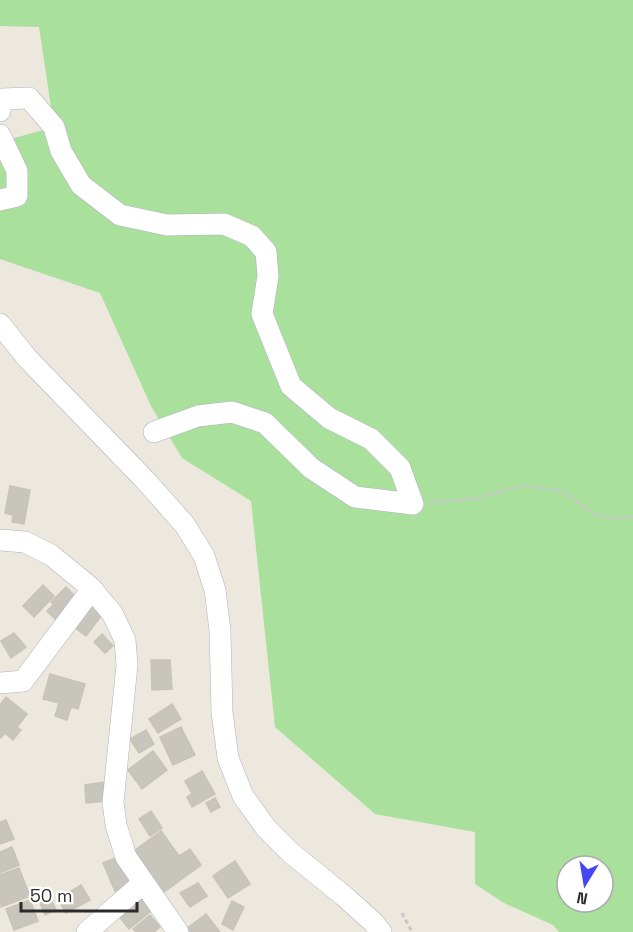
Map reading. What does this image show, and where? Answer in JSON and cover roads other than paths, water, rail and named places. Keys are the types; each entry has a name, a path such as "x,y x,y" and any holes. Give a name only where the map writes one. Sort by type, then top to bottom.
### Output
{"street":[{"path":"0,111 2,99 29,98 54,127 61,151 81,185 120,215 167,225 224,224 252,236 266,252 268,276 262,314 291,386 329,418 371,439 400,468 413,504 355,497 310,468 265,423 232,412 198,416 154,432"},
{"path":"0,135 17,171 17,196 0,200"},
{"path":"0,324 27,358 145,480 185,525 204,556 215,590 220,631 222,712 228,758 243,796 274,837 367,916 381,932"},
{"path":"0,540 25,542 51,555 92,590 112,613 125,640 127,665 113,802 116,825 126,856 178,932"},
{"path":"0,683 23,681 92,590"},
{"path":"87,932 143,883"}]}
